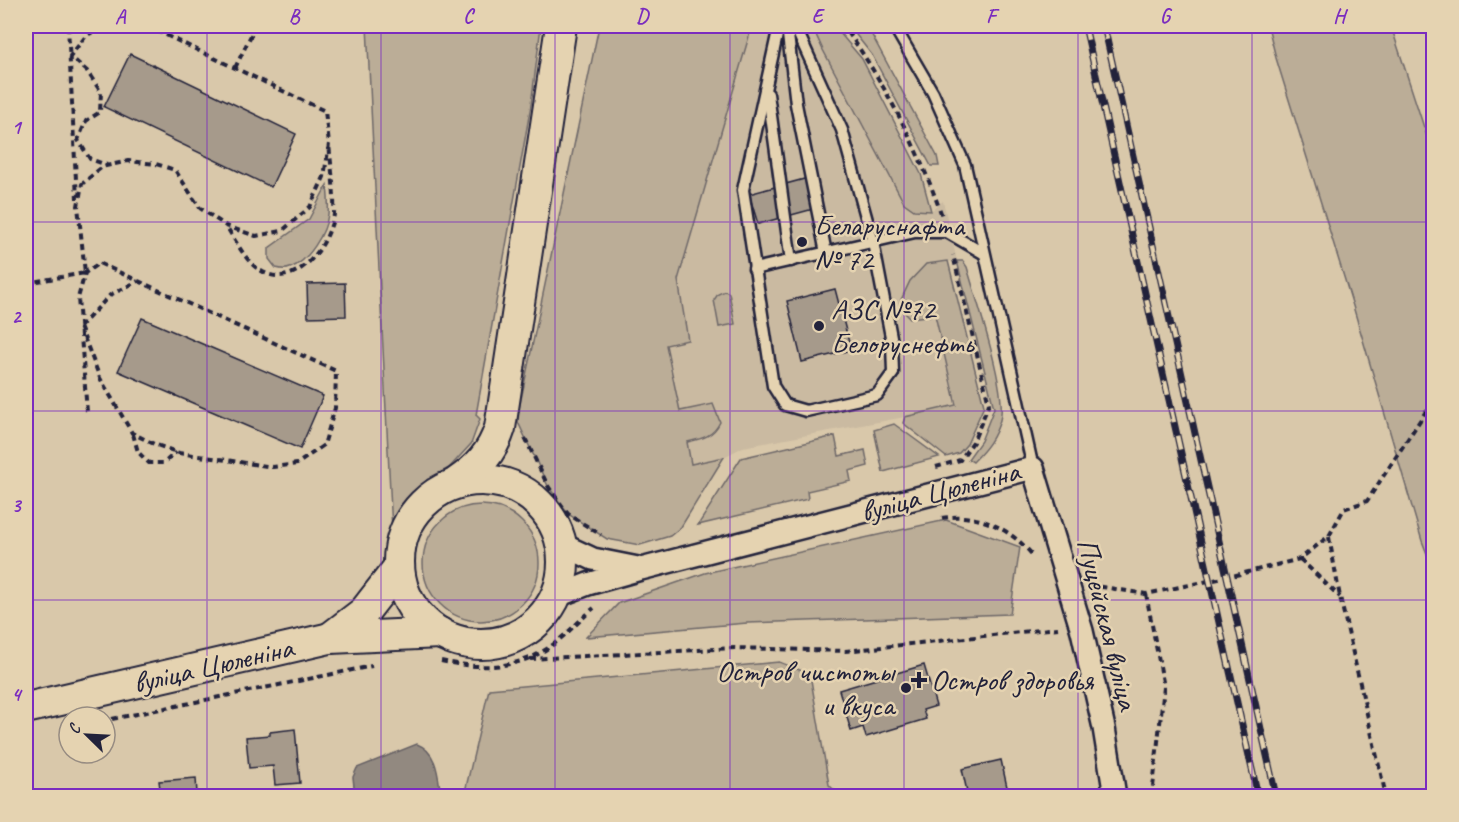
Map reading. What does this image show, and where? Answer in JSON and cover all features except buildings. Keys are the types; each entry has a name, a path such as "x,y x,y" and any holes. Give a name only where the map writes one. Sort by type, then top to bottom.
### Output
{"main road":[{"path":"531,496 513,464 511,430 561,26"},
{"path":"443,480 472,472 511,430"},
{"name":"вуліца Цюленіна","path":"26,708 330,638 435,646 492,643 518,635 540,619 555,597 563,571 561,544 550,517 531,496 508,484 482,479 443,480 413,516 364,612 330,638"},
{"name":"вуліца Цюленіна","path":"392,557 405,594 435,646"}],"street":[{"name":"вуліца Цюленіна","path":"555,597 588,584 641,569 1033,468"},
{"name":"Пуцейская вуліца","path":"1033,468 1082,631 1104,728 1115,796"},
{"name":"вуліца Цюленіна","path":"561,544 593,559 641,569"}],"lane":[{"path":"779,26 743,190 773,386 785,405 806,411 877,395 893,373 892,342 873,242 842,130 795,26"},
{"path":"787,26 796,104 826,253"},
{"name":"вуліца Цюленіна","path":"894,26 933,93 965,165 1033,468"},
{"path":"766,85 791,261"},
{"path":"754,269 915,232 947,232 983,253"}],"path":[{"path":"68,26 78,206 85,273 78,298 87,412"},
{"path":"70,56 86,36 103,26"},
{"path":"147,26 325,111 334,215 326,237 313,260 300,271 286,275 268,274 252,264 226,226"},
{"path":"235,68 254,26"},
{"path":"840,26 845,28 869,60 928,175 947,232 989,404 973,442 960,460 934,467"},
{"path":"70,56 87,71 100,92 100,112 86,121 78,140 90,159 108,165"},
{"path":"78,206 82,184 102,167 128,161 156,164 175,170 200,208 226,226 256,236 282,231 310,207 324,177 329,144"},
{"path":"26,283 85,273 99,263 336,371 335,408 324,445 297,464 273,467 176,452 132,433"},
{"path":"80,327 110,295 139,281"},
{"path":"80,327 100,378 132,433 138,452 149,463 164,463 176,452"},
{"path":"1086,584 1146,594 1300,559 1329,536 1344,509 1368,501 1434,399"},
{"path":"511,430 568,514 607,539"},
{"path":"392,557 405,505 443,480"},
{"path":"933,519 957,515 981,519 1006,531 1025,546 1035,559"},
{"path":"1329,536 1340,597 1386,796"},
{"path":"1300,559 1340,597"},
{"path":"1146,594 1164,687 1152,796"},
{"path":"528,660 560,640 598,606"},
{"path":"435,646 465,666 496,667 528,660 735,648 845,651 1065,627"},
{"path":"117,719 376,665"}],"shaded area":[{"path":"367,26 541,26 531,105 476,415 480,419 471,444 449,468 431,477 405,505 392,531"},
{"path":"599,26 752,26 678,280 688,340 666,345 680,411 713,404 720,422 710,434 687,442 691,464 724,457 681,527 670,536 640,545 607,539 568,514 548,486 518,422"},
{"path":"752,26 814,26 823,50 904,203 914,210 931,211 943,201 957,261 926,265 956,405 905,417 743,447 724,457 691,465 666,344 688,340 678,280"},
{"path":"814,26 829,26 839,32 862,59 921,174 931,211 914,210 904,203 823,50"},
{"path":"849,26 867,26 937,156 939,166 931,166 872,55"},
{"path":"1268,26 1391,26 1433,155 1433,569 1422,541"},
{"path":"327,185 327,222 320,238 297,265 287,269 276,268 269,259 269,248 309,219"},
{"path":"948,261 984,406 967,444 959,453 946,457 903,423 905,417 956,405 935,315 910,318 902,310 901,300 910,281 926,264"},
{"path":"957,261 963,261 967,267 990,345 1001,407 1000,420 993,438 973,462 968,459 981,441 994,408"},
{"path":"725,291 729,293 735,324 719,327 714,300 718,294"},
{"path":"894,424 939,457 883,472 874,430"},
{"path":"835,436 839,456 865,450 868,466 849,471 851,481 807,491 808,499 698,525 741,458"},
{"path":"481,505 503,509 522,522 535,541 539,563 535,585 522,604 503,617 481,621 459,617 440,604 427,585 423,563 427,541 440,522 459,509"},
{"path":"946,520 1020,547 1010,614 747,623 586,637 619,603 705,573"},
{"path":"779,662 810,674 829,785 840,796 464,796 489,689"},
{"path":"417,744 424,748 433,759 438,773 441,796 355,796 353,777 357,768"}],"railway":[{"path":"1085,26 1258,796"},
{"path":"1104,26 1276,796"}],"place":[{"name":"Беларуснафта № 72","path":"802,242"},
{"name":"АЗС №72 Белоруснефть","path":"819,326"},
{"name":"Остров здоровья","path":"919,680"},
{"name":"Остров чистоты и вкуса","path":"906,688"}]}
